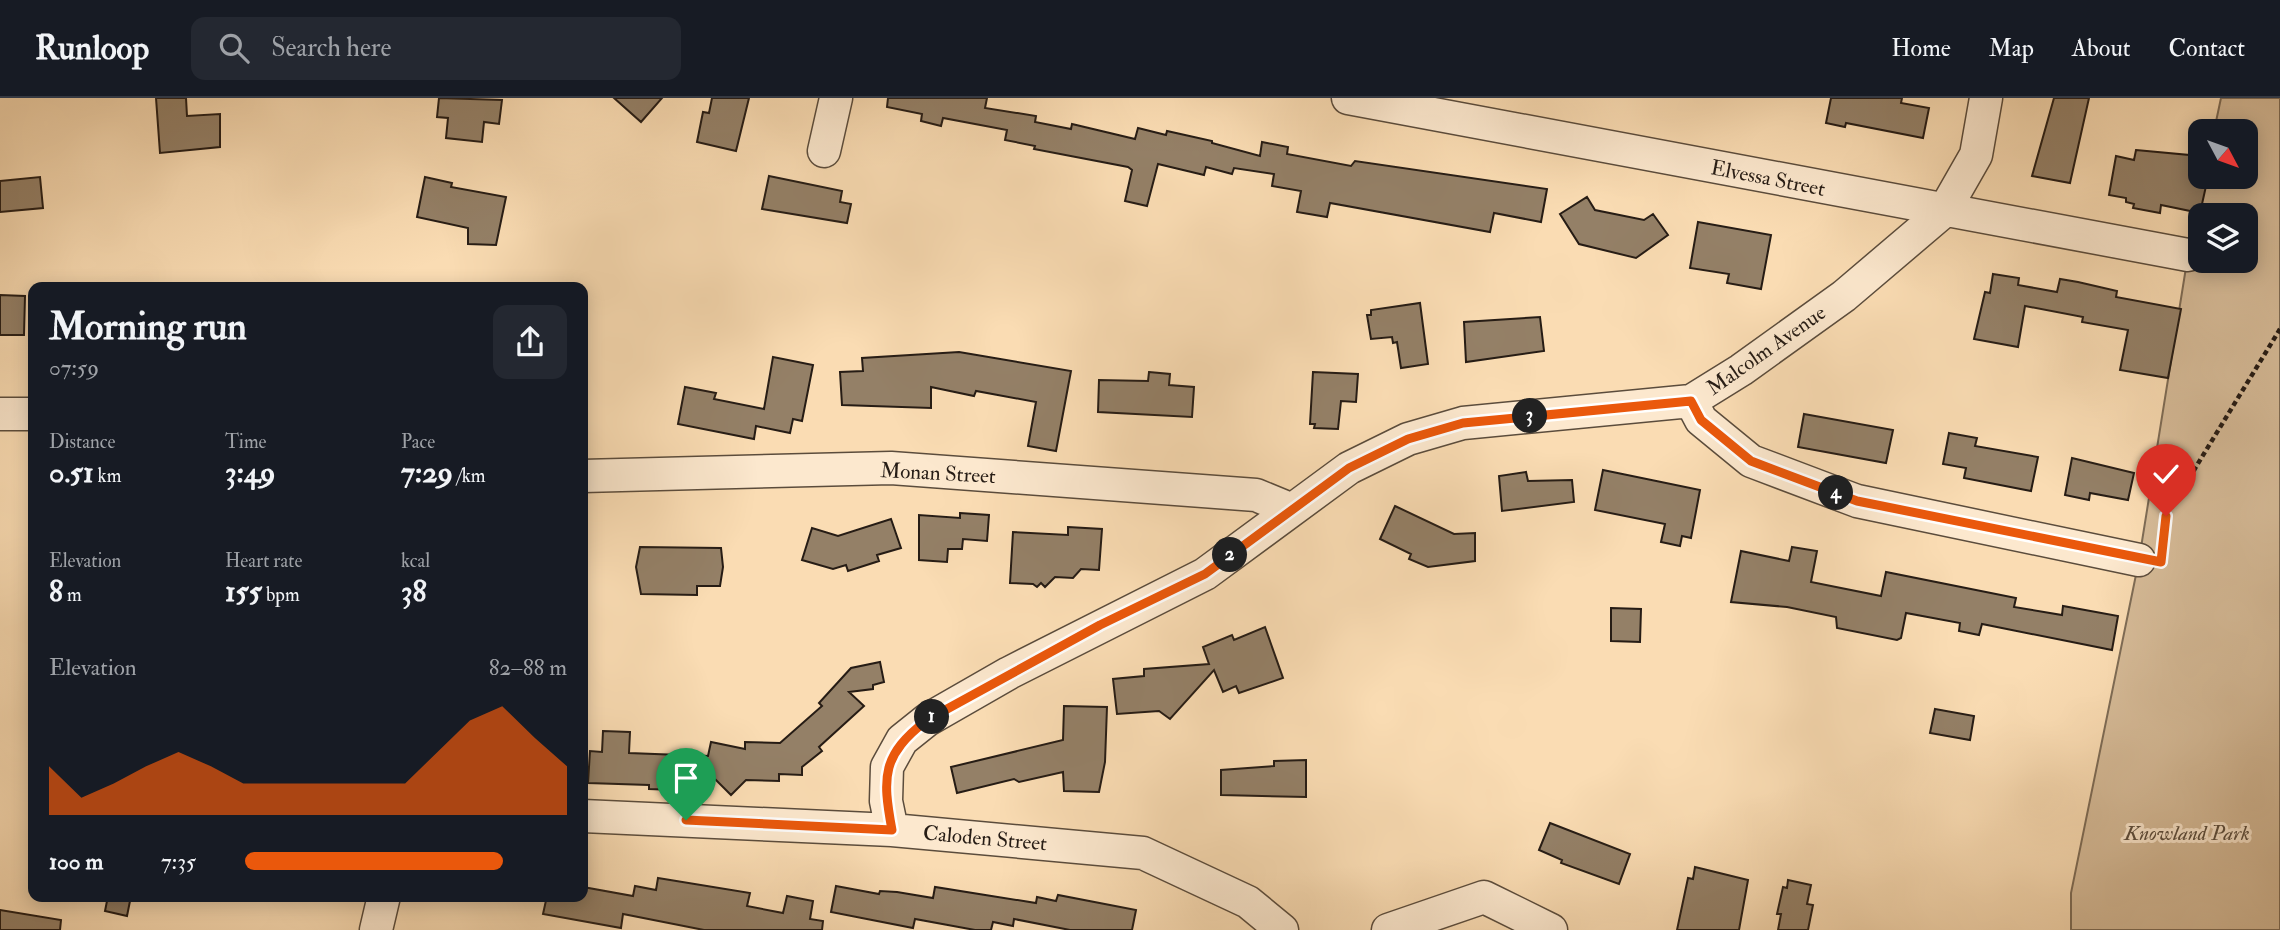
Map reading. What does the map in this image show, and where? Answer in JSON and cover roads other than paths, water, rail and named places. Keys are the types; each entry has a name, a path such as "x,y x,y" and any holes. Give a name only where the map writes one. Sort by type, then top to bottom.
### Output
{"street":[{"path":"824,150 836,98"},
{"name":"Elvessa Street","path":"1348,98 2188,255"},
{"name":"Malcolm Avenue","path":"892,830 886,800 887,767 902,740 927,720 1009,673 1205,574 1290,509 1361,462 1408,439 1463,423 1691,401 1741,370 1844,296 1944,211 1976,155 1986,98"},
{"path":"1691,401 1701,420 1751,461 1857,501 2139,560"},
{"path":"0,414 28,414"},
{"name":"Monan Street","path":"588,476 891,468 1256,495 1290,509"},
{"name":"Caloden Street","path":"588,816 892,830 1143,853 1248,902 1282,930"},
{"path":"1388,930 1484,897 1551,930"},
{"path":"376,930 383,902"}],"park label":[{"name":"Knowland Park","path":"2187,833"}]}
